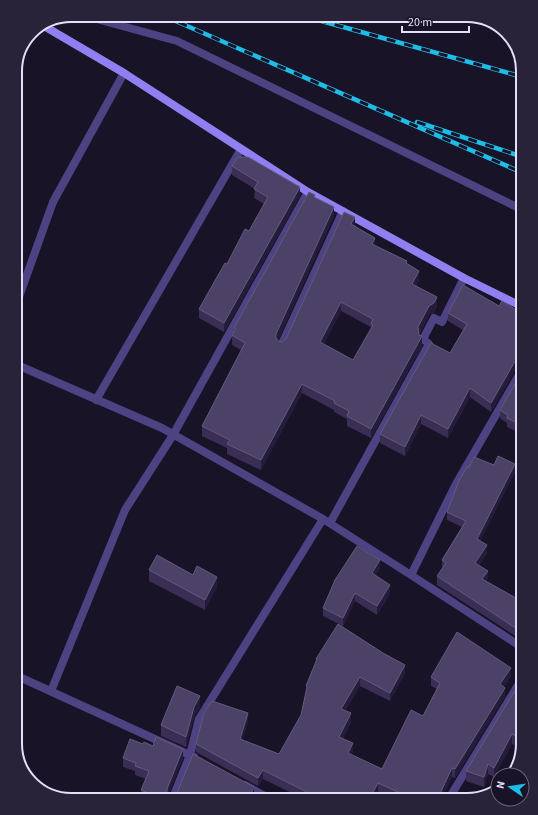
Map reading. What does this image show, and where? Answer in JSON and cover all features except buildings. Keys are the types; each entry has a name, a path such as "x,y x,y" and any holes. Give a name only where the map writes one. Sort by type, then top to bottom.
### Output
{"street":[{"path":"108,22 177,41 516,207"},
{"path":"48,28 124,73 308,192 464,278 516,304"},
{"path":"22,288 53,202 124,73"},
{"path":"96,400 241,149"},
{"path":"51,691 125,510 173,434 308,192"},
{"path":"281,346 343,211"},
{"path":"175,793 190,755 198,719 326,521 429,344 423,339 434,318 442,322 464,278"},
{"path":"22,367 173,434 326,521 411,574 516,643"},
{"path":"411,574 456,484 516,380"},
{"path":"22,678 204,762"},
{"path":"452,793 516,690"},
{"path":"238,781 259,793"}],"railway":[{"path":"178,22 516,170"},
{"path":"325,22 516,75"},
{"path":"417,122 516,155"}]}
